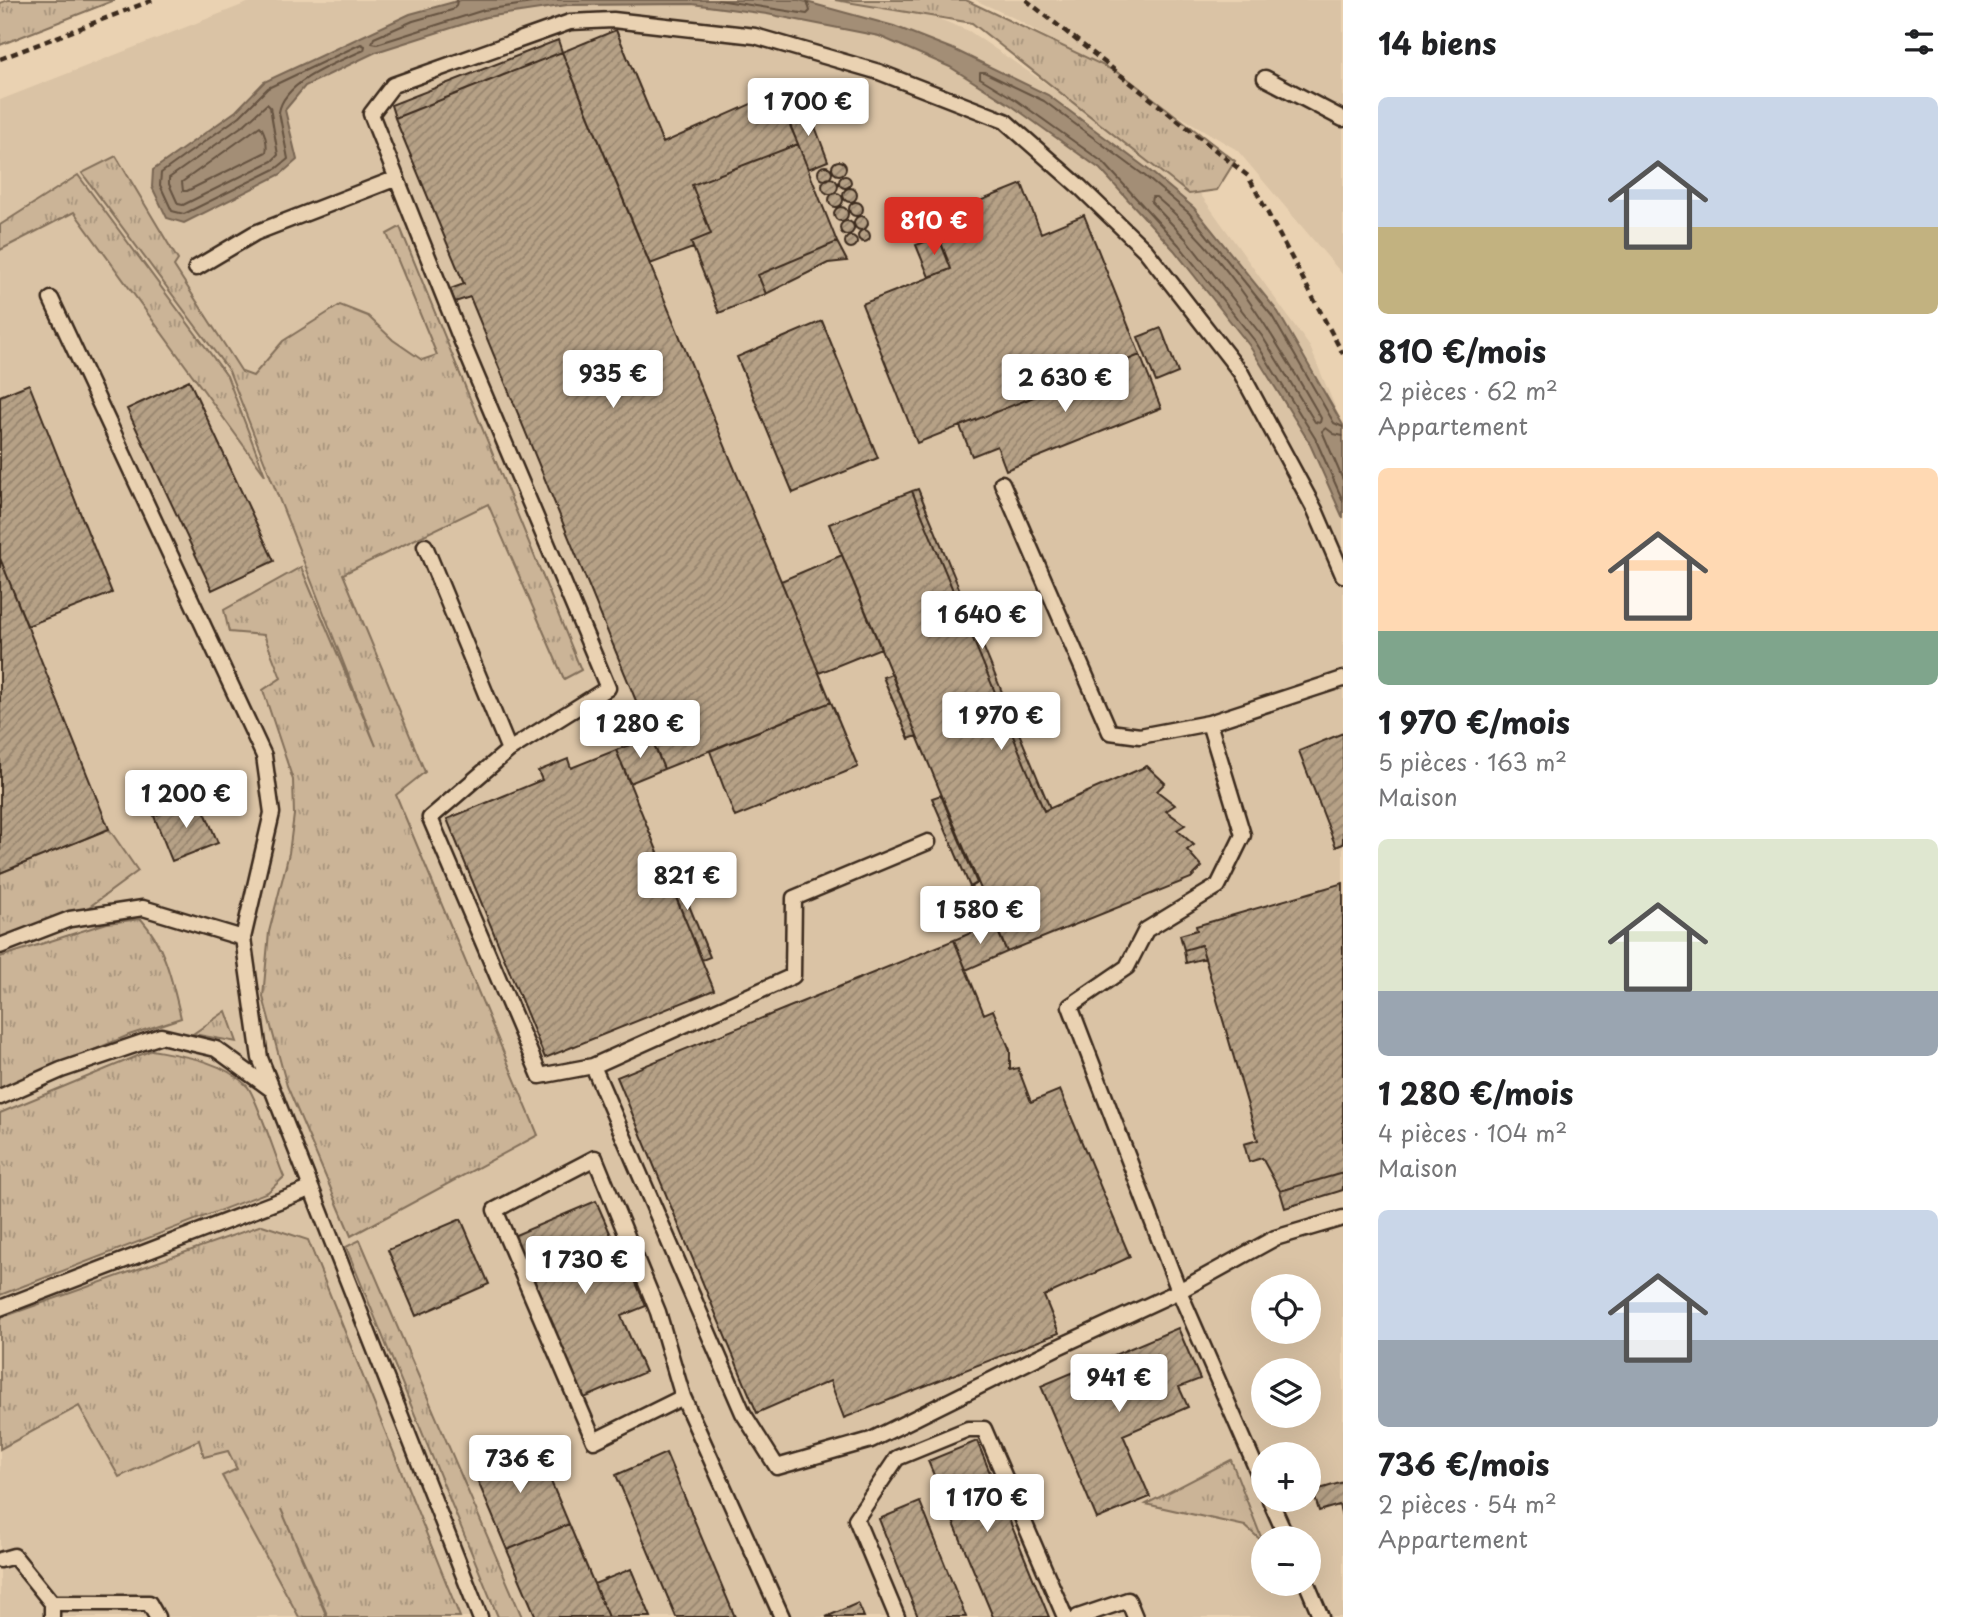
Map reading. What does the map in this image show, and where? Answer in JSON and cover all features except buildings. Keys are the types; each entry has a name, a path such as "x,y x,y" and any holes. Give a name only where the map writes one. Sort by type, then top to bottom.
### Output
{"lane":[{"path":"928,842 794,898 793,976 593,1066 540,1076 430,818 509,750 608,688 460,337 371,114 393,85 570,22 613,20 755,36 879,72 1005,121 1081,188 1146,251 1241,373 1315,510 1343,575"},
{"path":"1265,78 1343,119"},
{"path":"196,268 255,233 397,178"},
{"path":"51,299 264,756 272,813 243,938 260,1058 480,1617"},
{"path":"1002,483 1110,732 1140,736 1209,723 1343,679"},
{"path":"425,546 509,750"},
{"path":"1209,723 1243,835 1218,886 1146,930 1127,967 1070,1006 1179,1291 1251,1456"},
{"path":"0,946 70,919 143,908 243,938"},
{"path":"0,1097 61,1070 161,1036 216,1049 272,1090"},
{"path":"593,1066 743,1413 777,1467 871,1440 1179,1291 1275,1238 1343,1218"},
{"path":"683,1397 594,1441 495,1210 595,1158 658,1312 683,1397 782,1617"},
{"path":"0,1308 310,1189"},
{"path":"897,1617 856,1519 897,1458 968,1429 984,1429 1065,1617"},
{"path":"0,1560 14,1556 52,1610 149,1603 156,1617"},
{"path":"1312,1596 1321,1617"},
{"path":"1078,1617 1128,1600 1135,1617"}],"path":[{"path":"0,59 153,0"},
{"path":"1026,0 1248,176 1343,354"}],"shaded area":[{"path":"255,0 892,0 969,31 1193,184 1310,347 1343,426 1343,1617 0,1617 0,100"},
{"path":"975,0 1343,0 1343,275 1237,150 1014,18"}],"green space":[{"path":"8,0 115,0 0,45 0,3"},
{"path":"835,0 966,0 1123,75 1235,161 1217,190 1189,194 972,23"},
{"path":"116,156 178,260 174,266 242,372 253,376 283,341 340,305 368,316 393,340 422,360 437,355 387,234 400,227 581,670 564,679 488,504 343,574 425,772 396,795 538,1135 351,1236 287,1086 263,997 269,932 289,853 294,815 293,780 263,690 281,678 264,635 229,632 224,610 301,567 376,746 229,371 82,173"},
{"path":"78,175 227,376 265,475 74,212 0,250 0,225"},
{"path":"109,829 138,871 89,907 0,939 0,873"},
{"path":"141,919 162,953 181,1018 129,1035 0,1090 0,957 107,923"},
{"path":"226,1011 237,1042 193,1034"},
{"path":"152,1050 215,1065 247,1086 284,1177 268,1192 0,1295 0,1113"},
{"path":"262,1225 308,1240 460,1617 328,1617 281,1509 327,1617 299,1617 222,1476 237,1469 228,1451 204,1457 199,1440 119,1477 79,1406 0,1449 0,1318"},
{"path":"360,1240 522,1617 498,1617 346,1247"},
{"path":"1231,1460 1257,1526 1251,1526 1251,1531 1245,1526 1146,1504"}],"water":[{"path":"461,0 799,0 894,26 955,50 1048,95 1150,171 1194,208 1278,312 1343,425 1343,518 1309,442 1249,345 1174,250 1100,169 1012,106 950,67 879,36 767,14 692,4 567,5 486,17 376,52 305,86 285,110 297,160 281,174 184,223 167,218 152,187 153,170 236,111 264,82 410,14"}]}
